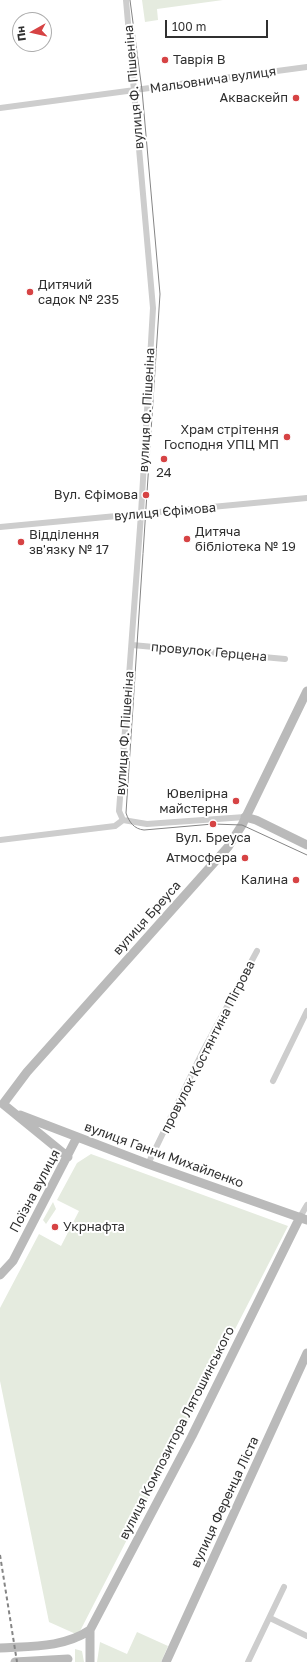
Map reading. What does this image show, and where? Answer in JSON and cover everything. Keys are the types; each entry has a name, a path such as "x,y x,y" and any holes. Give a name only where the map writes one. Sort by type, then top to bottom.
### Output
{"street":[{"name":"вулиця Ф. Пішеніна","path":"122,820 119,811 141,514 152,308 126,0"},
{"name":"Мальовнича вулиця","path":"0,108 307,67"},
{"name":"вулиця Єфімова","path":"0,527 307,498"},
{"name":"провулок Герцена","path":"132,644 285,659"},
{"name":"вулиця Бреуса","path":"1,1106 27,1072 228,847 245,817 307,691"},
{"path":"0,840 115,826 122,820 147,824 245,817 256,820 307,845"},
{"name":"провулок Костянтина Пігрова","path":"148,1164 202,1053 257,951"},
{"path":"273,1081 307,1011"},
{"name":"вулиця Ганни Михайленко","path":"1,1106 148,1164 304,1219"},
{"name":"вулиця Ганни Михайленко","path":"13,1112 68,1157"},
{"name":"Поїзна вулиця","path":"0,1275 12,1261 68,1157 77,1137"},
{"path":"304,1219 307,1205"},
{"name":"вулиця Композитора Лятошинського","path":"90,1662 90,1630 304,1219"},
{"name":"вулиця Ференца Ліста","path":"166,1662 307,1353"},
{"path":"248,1662 284,1587"},
{"path":"270,1618 307,1636"},
{"path":"0,1648 65,1642 90,1630"},
{"path":"15,1662 68,1660 65,1642"}],"shaded area":[{"path":"142,0 223,0 157,9 158,20 145,22"},
{"path":"91,1154 288,1226 78,1635 49,1622 0,1381 0,1308 39,1234 61,1246 79,1211 57,1200 77,1163"},
{"path":"53,1202 56,1209 46,1224 43,1220"},
{"path":"137,1632 168,1646 161,1662 97,1662 100,1642 127,1654"},
{"path":"75,1649 82,1651 84,1662 75,1662"}],"tram line":[{"path":"130,0 142,90 160,294 126,813 132,824 137,828 144,830 213,824 242,825 307,855"}],"railway":[{"path":"0,1555 17,1662"}],"place":[{"name":"Таврія В","path":"165,60"},
{"name":"Акваскейп","path":"296,98"},
{"name":"Дитячий садок № 235","path":"30,292"},
{"name":"Храм стрітення Господня УПЦ МП","path":"287,437"},
{"name":"24","path":"164,459"},
{"name":"Вул. Єфімова","path":"146,495"},
{"name":"Дитяча бібліотека № 19","path":"187,539"},
{"name":"Відділення зв'язку № 17","path":"21,542"},
{"name":"Ювелірна майстерня","path":"236,801"},
{"name":"Вул. Бреуса","path":"213,824"},
{"name":"Атмосфера","path":"245,858"},
{"name":"Калина","path":"296,880"},
{"name":"Укрнафта","path":"55,1227"}]}
